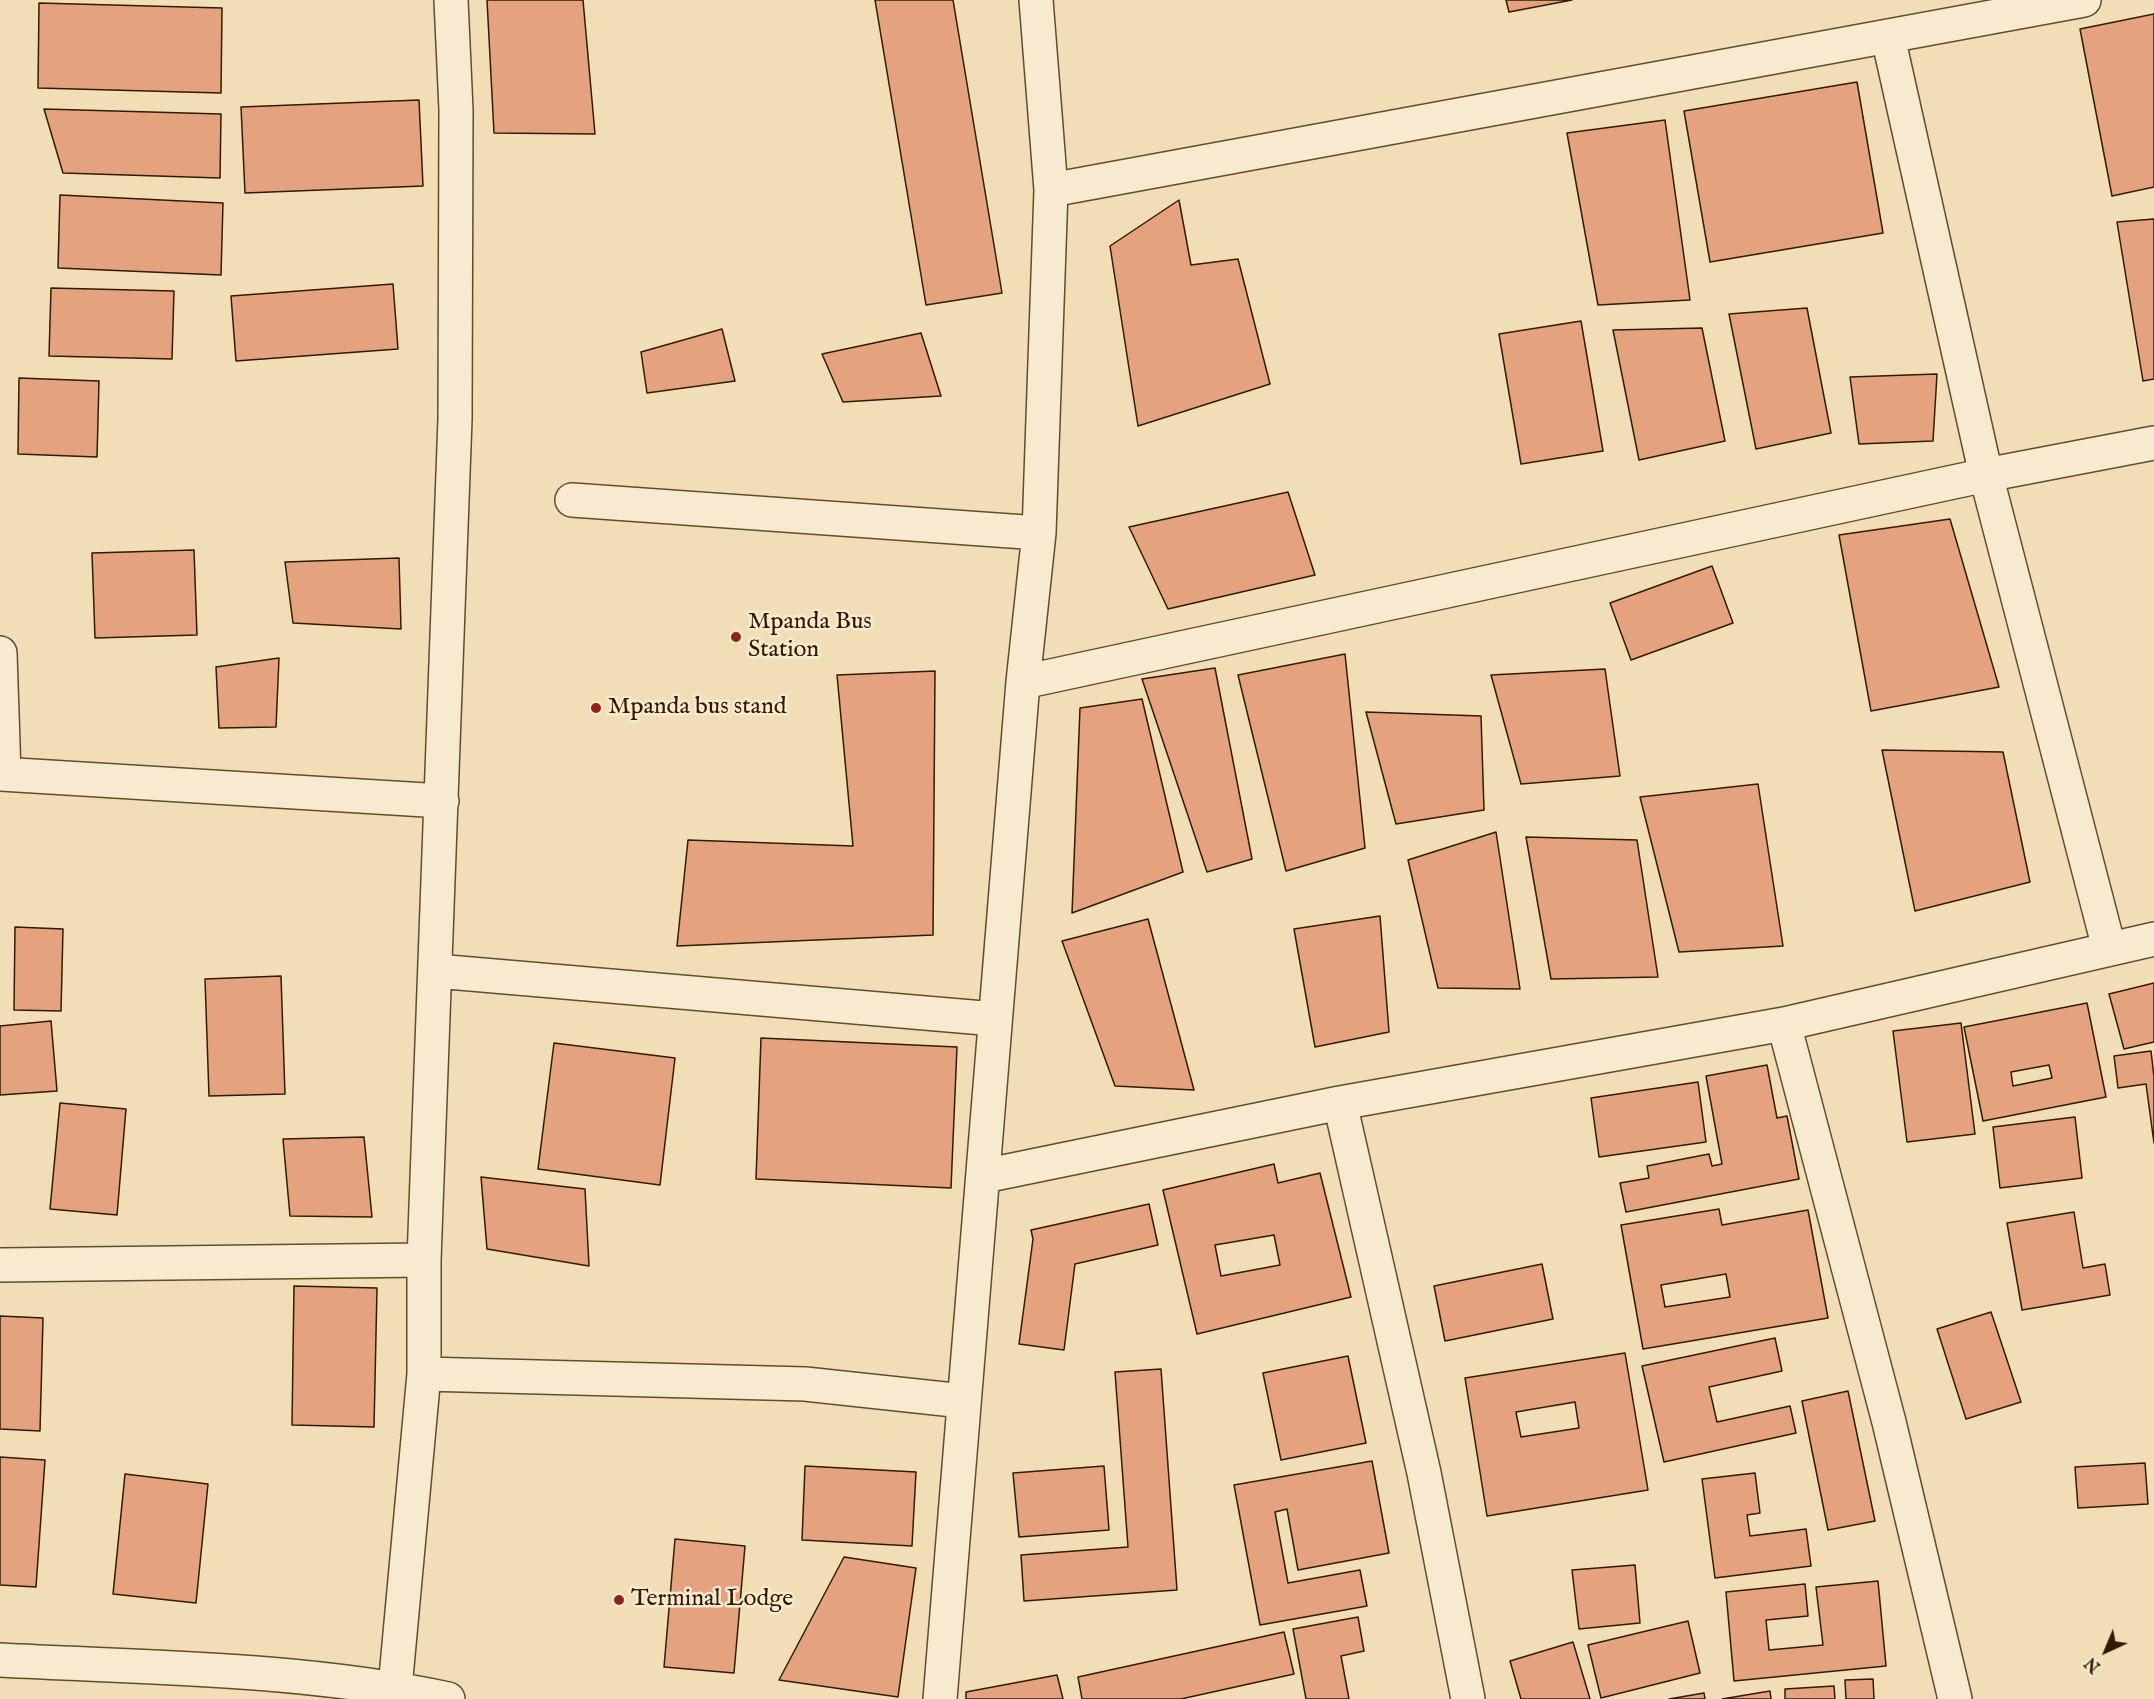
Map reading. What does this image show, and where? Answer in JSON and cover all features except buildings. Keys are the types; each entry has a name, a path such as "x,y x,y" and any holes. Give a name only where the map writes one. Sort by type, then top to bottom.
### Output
{"street":[{"path":"395,1688 424,1374 424,1260 455,407 456,110 451,0"},
{"path":"940,1699 1023,682 1039,533 1052,190 1036,0"},
{"path":"1052,190 1888,38 2084,0"},
{"path":"1888,38 1986,475 2109,948"},
{"path":"1023,682 1986,475 2154,444"},
{"path":"572,500 1039,533"},
{"path":"0,653 2,774 442,801"},
{"path":"984,1176 1340,1103 1784,1024 2154,939"},
{"path":"436,971 995,1019"},
{"path":"1784,1024 1889,1422 1955,1699"},
{"path":"1340,1103 1424,1473 1468,1699"},
{"path":"0,1265 424,1260"},
{"path":"424,1374 805,1384 963,1401"},
{"path":"0,1660 299,1676 395,1688 448,1699"}],"place":[{"name":"Mpanda Bus Station","path":"736,637"},
{"name":"Mpanda bus stand","path":"596,708"},
{"name":"Terminal Lodge","path":"619,1600"}]}
